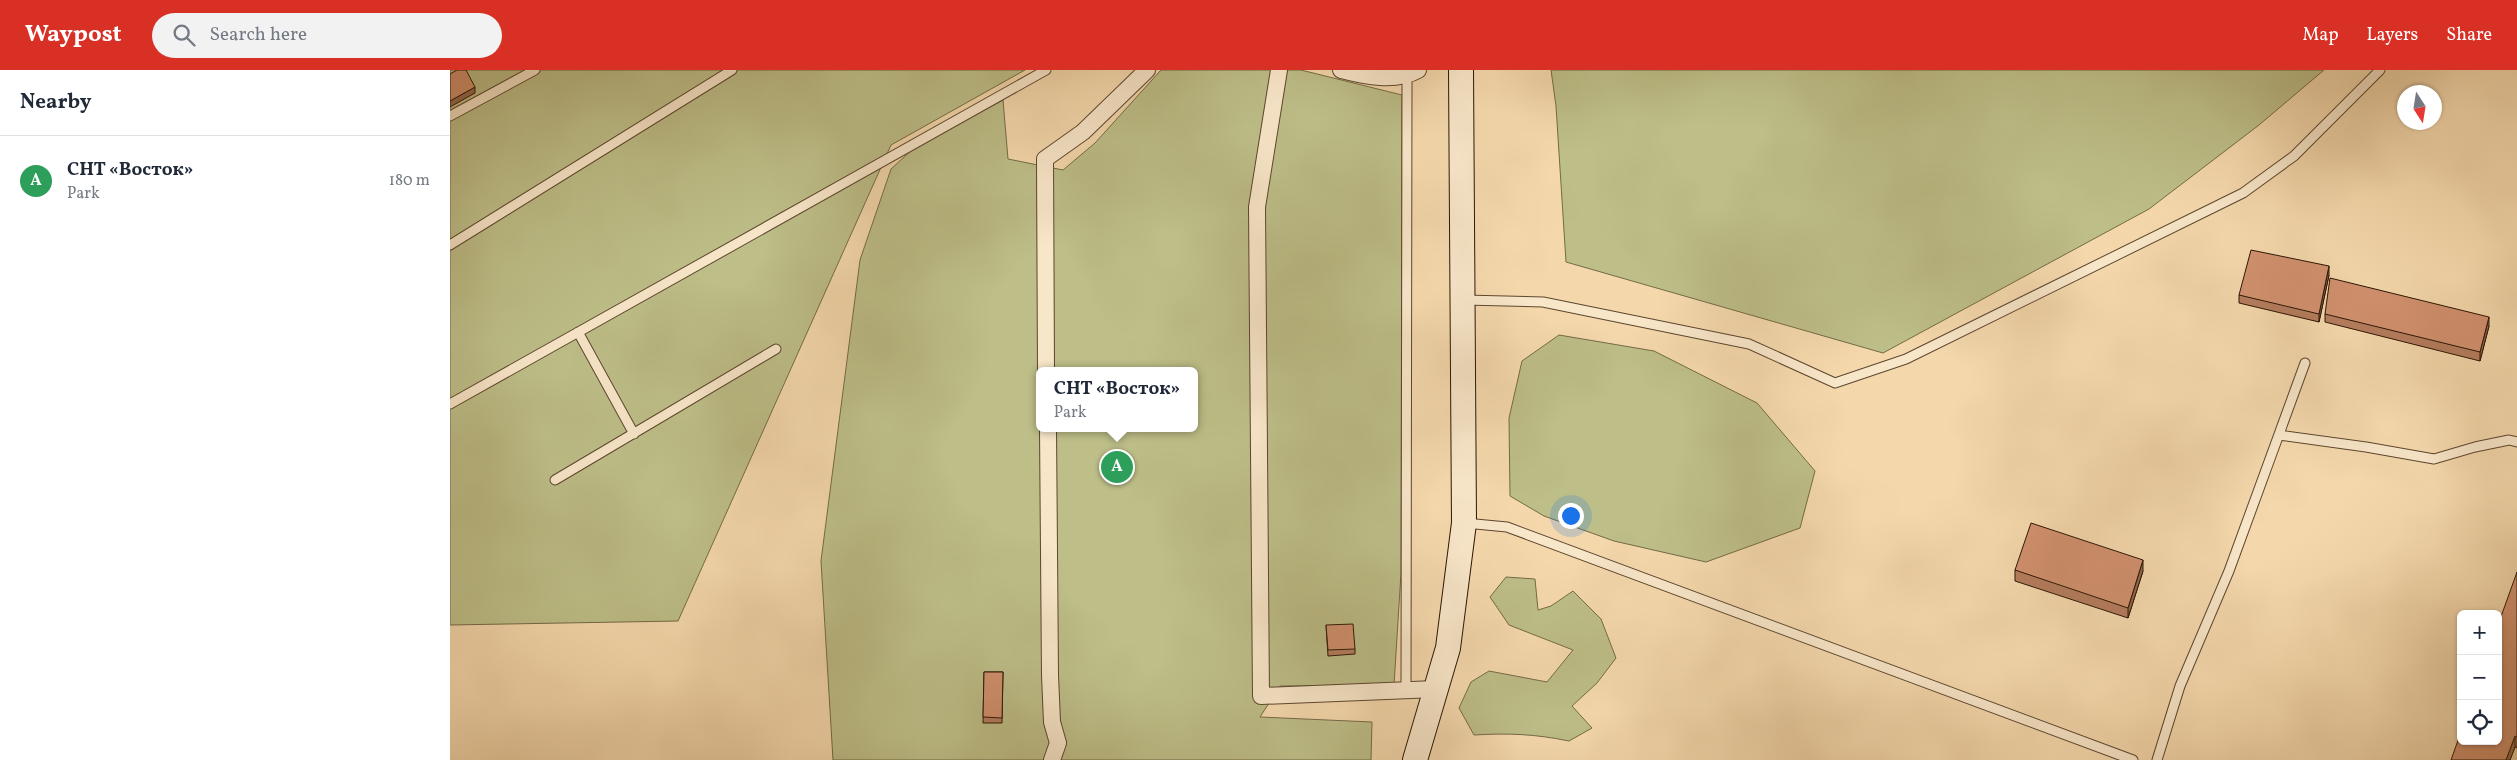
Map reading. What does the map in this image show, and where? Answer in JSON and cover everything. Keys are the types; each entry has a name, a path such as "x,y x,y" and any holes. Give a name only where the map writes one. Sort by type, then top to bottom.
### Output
{"main road":[{"path":"1415,760 1448,648 1464,523 1461,70"}],"street":[{"path":"1046,367 1045,159 1083,132 1148,70"},
{"path":"1279,70 1257,207 1261,696 1436,689"},
{"path":"1341,70 1367,77 1412,73"},
{"path":"1048,432 1050,675 1052,722 1058,743 1052,760"}],"lane":[{"path":"450,116 535,70"},
{"path":"450,245 732,70"},
{"path":"450,404 1046,70"},
{"path":"1463,300 1543,302 1749,344 1835,383 1906,359 2243,194 2294,156 2380,70"},
{"path":"1406,691 1412,73"},
{"path":"578,332 634,434"},
{"path":"555,480 776,349"},
{"path":"2156,760 2180,686 2229,571 2305,363"},
{"path":"2279,435 2366,446 2434,459 2475,447 2509,440 2517,442"},
{"path":"1464,523 1507,527 2132,760"}],"green space":[{"path":"450,70 1025,70 891,145 678,621 450,625"},
{"path":"1161,70 1301,70 1402,95 1401,573 1394,685 1280,686 1260,717 1372,722 1371,760 833,760 821,561 860,260 891,169 915,147 1003,100 1008,159 1063,170 1095,143"},
{"path":"1551,70 2324,70 2259,125 2149,209 1883,353 1566,262 1556,106"},
{"path":"1559,335 1654,351 1757,403 1815,471 1800,528 1706,562 1614,541 1544,516 1510,496 1509,418 1522,361"},
{"path":"1506,577 1535,579 1538,610 1551,606 1573,591 1601,619 1616,658 1597,683 1572,706 1592,728 1569,741 1522,735 1474,735 1459,708 1471,682 1489,671 1547,682 1573,650 1509,625 1490,597"}],"building":[{"path":"457,70 466,70 475,87 450,101 450,74"},
{"path":"2251,250 2329,266 2319,314 2239,295"},
{"path":"2330,278 2489,317 2480,352 2325,314"},
{"path":"2031,523 2143,560 2128,608 2015,570"},
{"path":"2517,572 2517,737 2515,736 2506,760 2451,760 2457,743 2457,745 2502,745 2502,614"},
{"path":"1353,624 1355,649 1328,650 1326,625"},
{"path":"984,672 1003,672 1002,718 983,717"}],"place":[{"name":"СНТ «Восток»","path":"1117,467"}]}
